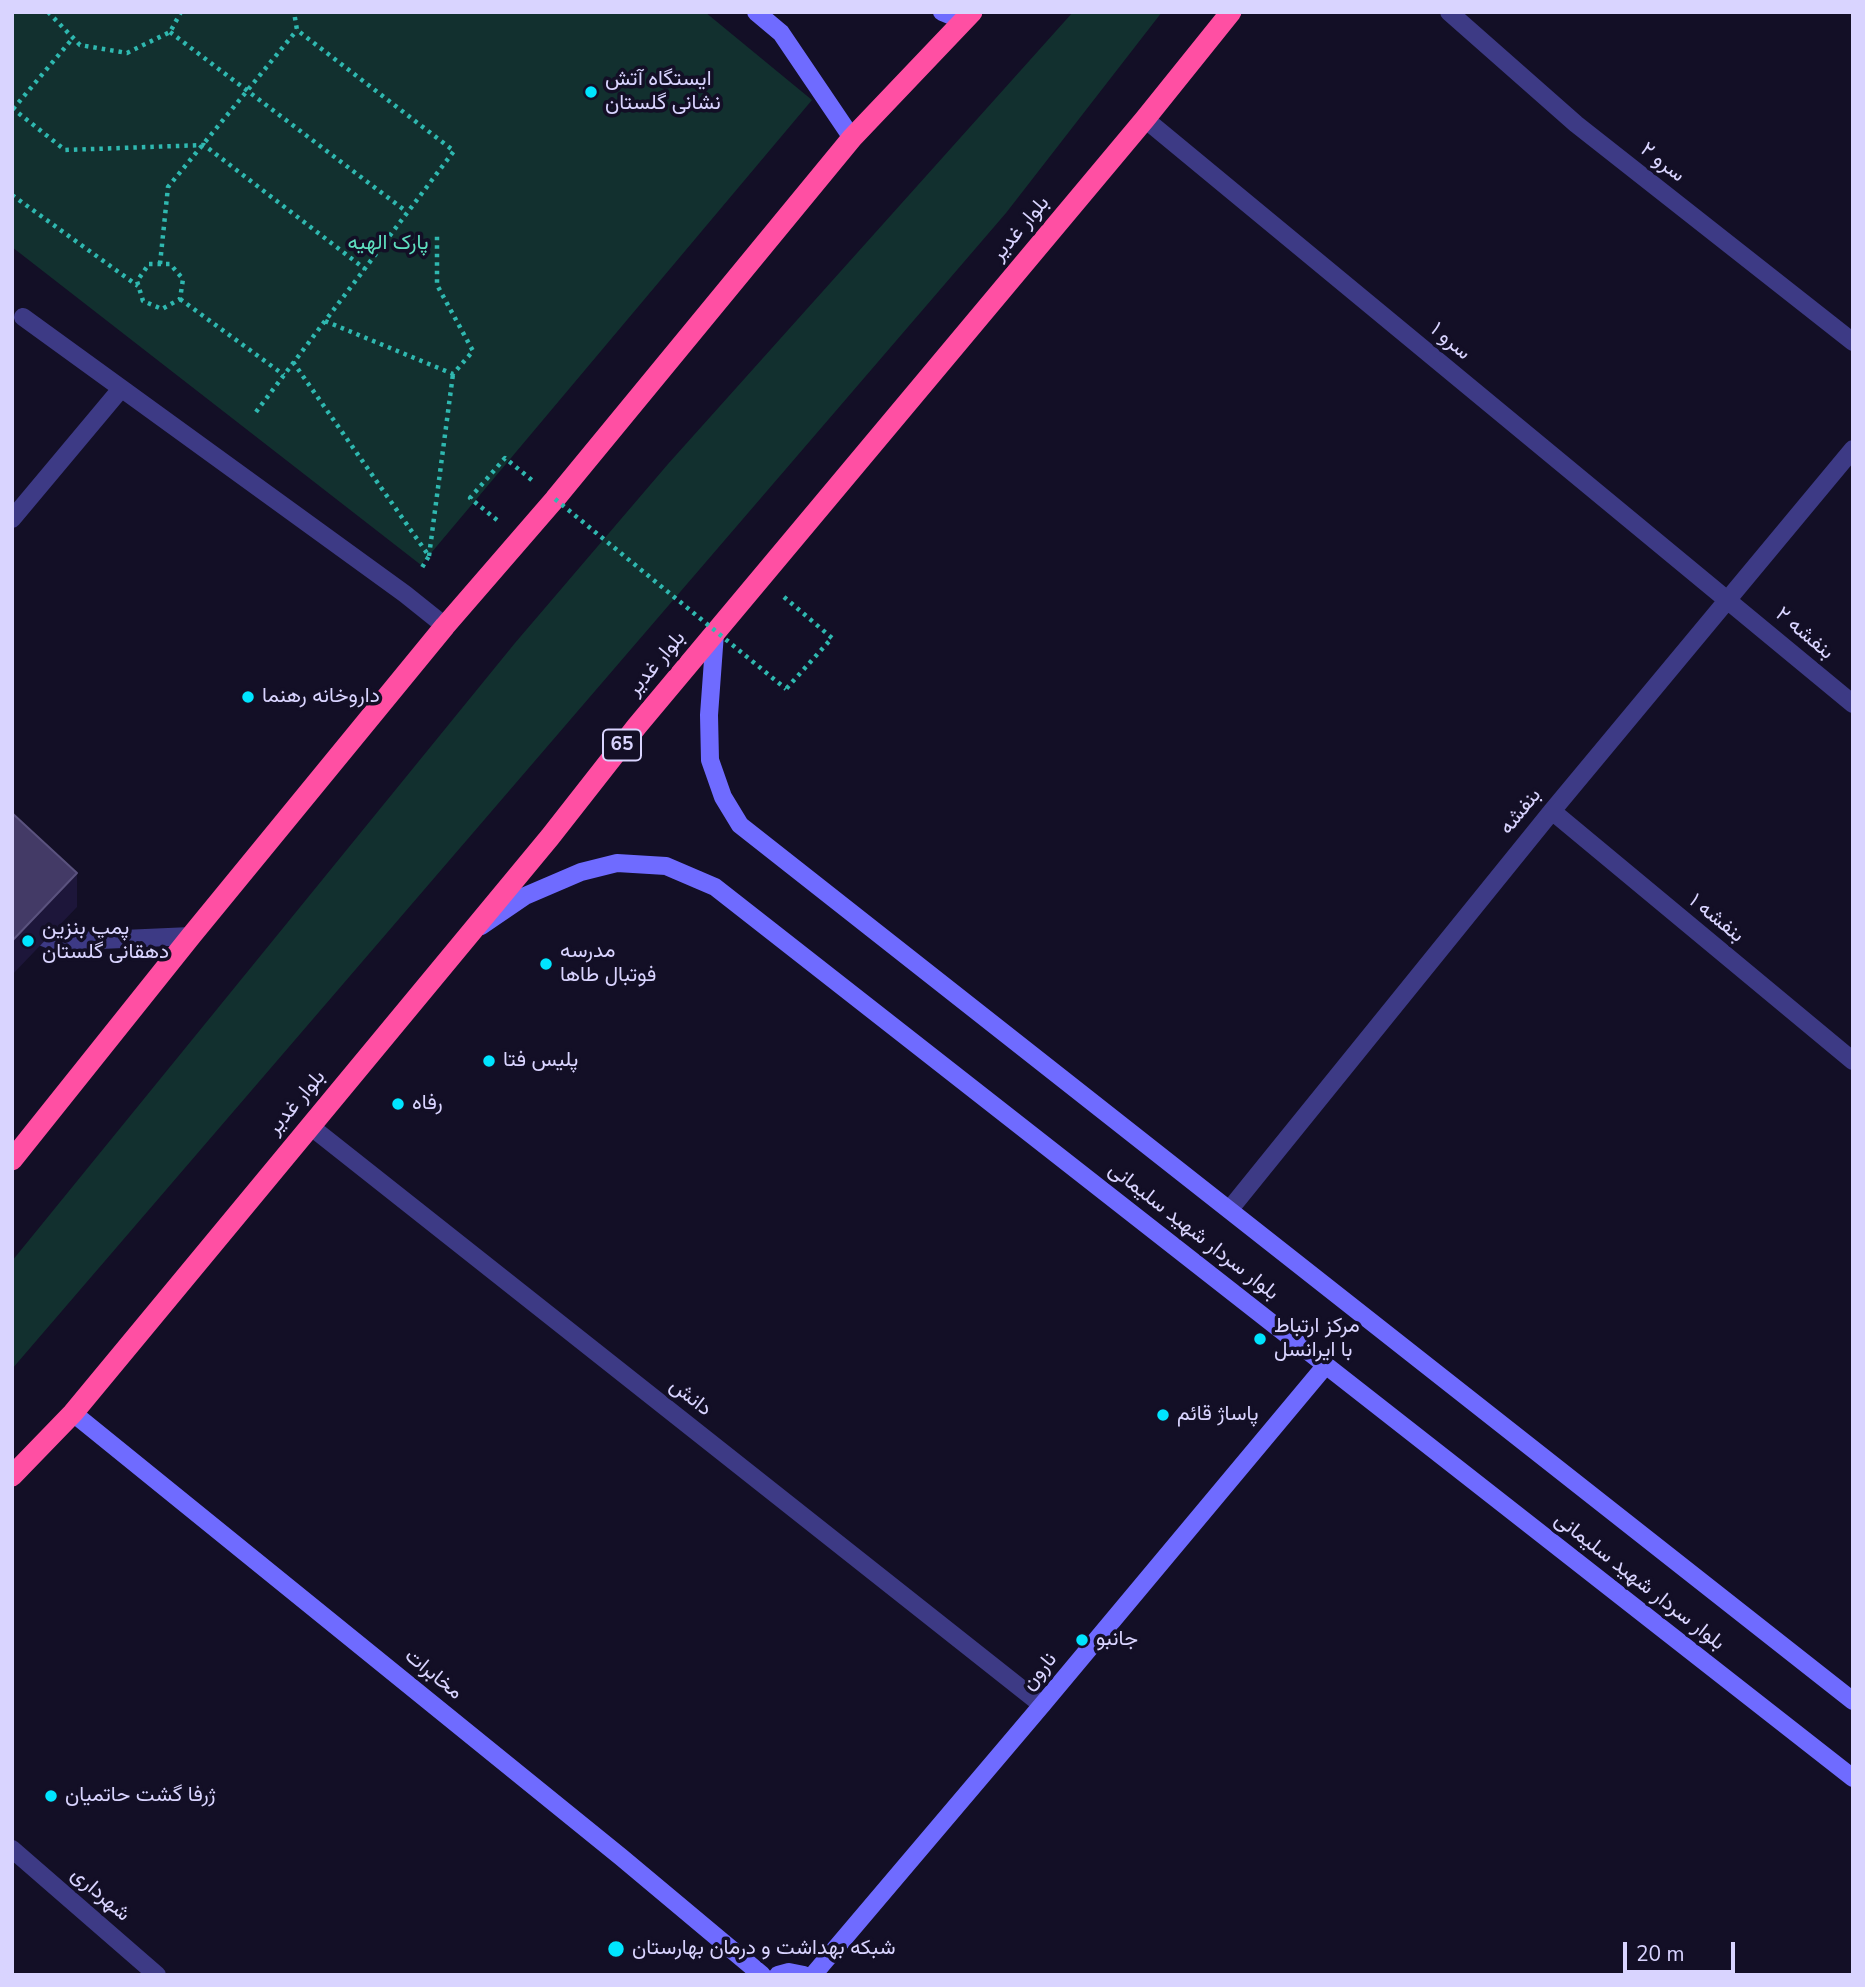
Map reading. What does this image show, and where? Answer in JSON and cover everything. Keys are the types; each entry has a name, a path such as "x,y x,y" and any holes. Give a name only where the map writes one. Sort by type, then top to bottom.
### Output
{"highway":[{"name":"بلوار غدیر","path":"12,1476 73,1413 550,837 637,726 1145,119 1231,12"},
{"path":"12,1160 445,626 555,499 852,138 968,17"}],"main road":[{"path":"756,12 781,33 852,138"},
{"path":"942,12 968,17"},
{"name":"بلوار سردار شهید سلیمانی","path":"715,633 709,715 710,760 723,797 740,825 1853,1701"},
{"name":"بلوار سردار شهید سلیمانی","path":"470,934 526,896 581,872 617,863 666,866 715,887 1853,1778"},
{"name":"نارون","path":"813,1975 1325,1365"},
{"name":"مخابرات","path":"73,1413 621,1857 762,1975"},
{"path":"778,1975 789,1972 804,1975"}],"street":[{"name":"سرو ۲","path":"1449,12 1576,124 1853,342"},
{"name":"سرو ۱","path":"1145,119 1726,599"},
{"path":"23,317 120,390 405,594 445,626"},
{"path":"12,519 120,390"},
{"name":"بنفشه","path":"1230,1209 1552,811 1853,449"},
{"name":"بنفشه ۲","path":"1726,599 1853,704"},
{"name":"بنفشه ۱","path":"1552,811 1853,1061"},
{"path":"12,925 55,942 191,936"},
{"name":"دانش","path":"310,1126 1042,1705"},
{"name":"شهرداری","path":"12,1849 157,1975"}],"path":[{"path":"48,12 80,45 127,53 170,32 181,12"},
{"path":"256,412 454,151 298,30 294,12"},
{"path":"160,264 168,187 298,30"},
{"path":"170,32 407,212"},
{"path":"73,38 12,109 65,150 204,145 365,269"},
{"path":"12,195 138,286"},
{"path":"405,594 429,555 453,374 472,351 437,285 437,236"},
{"path":"149,264 160,264 170,264 184,279 180,299 162,309 143,301 136,281 149,264"},
{"path":"180,299 284,375"},
{"path":"325,321 453,374"},
{"path":"293,362 429,555"},
{"path":"470,498 505,458"},
{"path":"555,499 786,690 832,638 761,578"}],"green space":[{"name":"پارک الهیه","path":"12,12 705,12 812,100 421,565 12,247"},
{"path":"1073,12 1162,12 1006,213 12,1369 12,1261 515,643 668,464"}],"building":[{"path":"12,813 77,873 12,941"}],"place":[{"name":"ایستگاه آتش نشانی گلستان","path":"591,92"},
{"name":"داروخانه رهنما","path":"248,697"},
{"name":"پمپ بنزین دهقانی گلستان","path":"28,941"},
{"name":"مدرسه فوتبال طاها","path":"546,964"},
{"name":"پلیس فتا","path":"489,1061"},
{"name":"رفاه","path":"398,1104"},
{"name":"مرکز ارتباط با ایرانسل","path":"1260,1339"},
{"name":"پاساژ قائم","path":"1163,1415"},
{"name":"جانبو","path":"1082,1640"},
{"name":"ژرفا گشت حاتمیان","path":"51,1796"},
{"name":"شبکه بهداشت و درمان بهارستان","path":"616,1949"}]}
